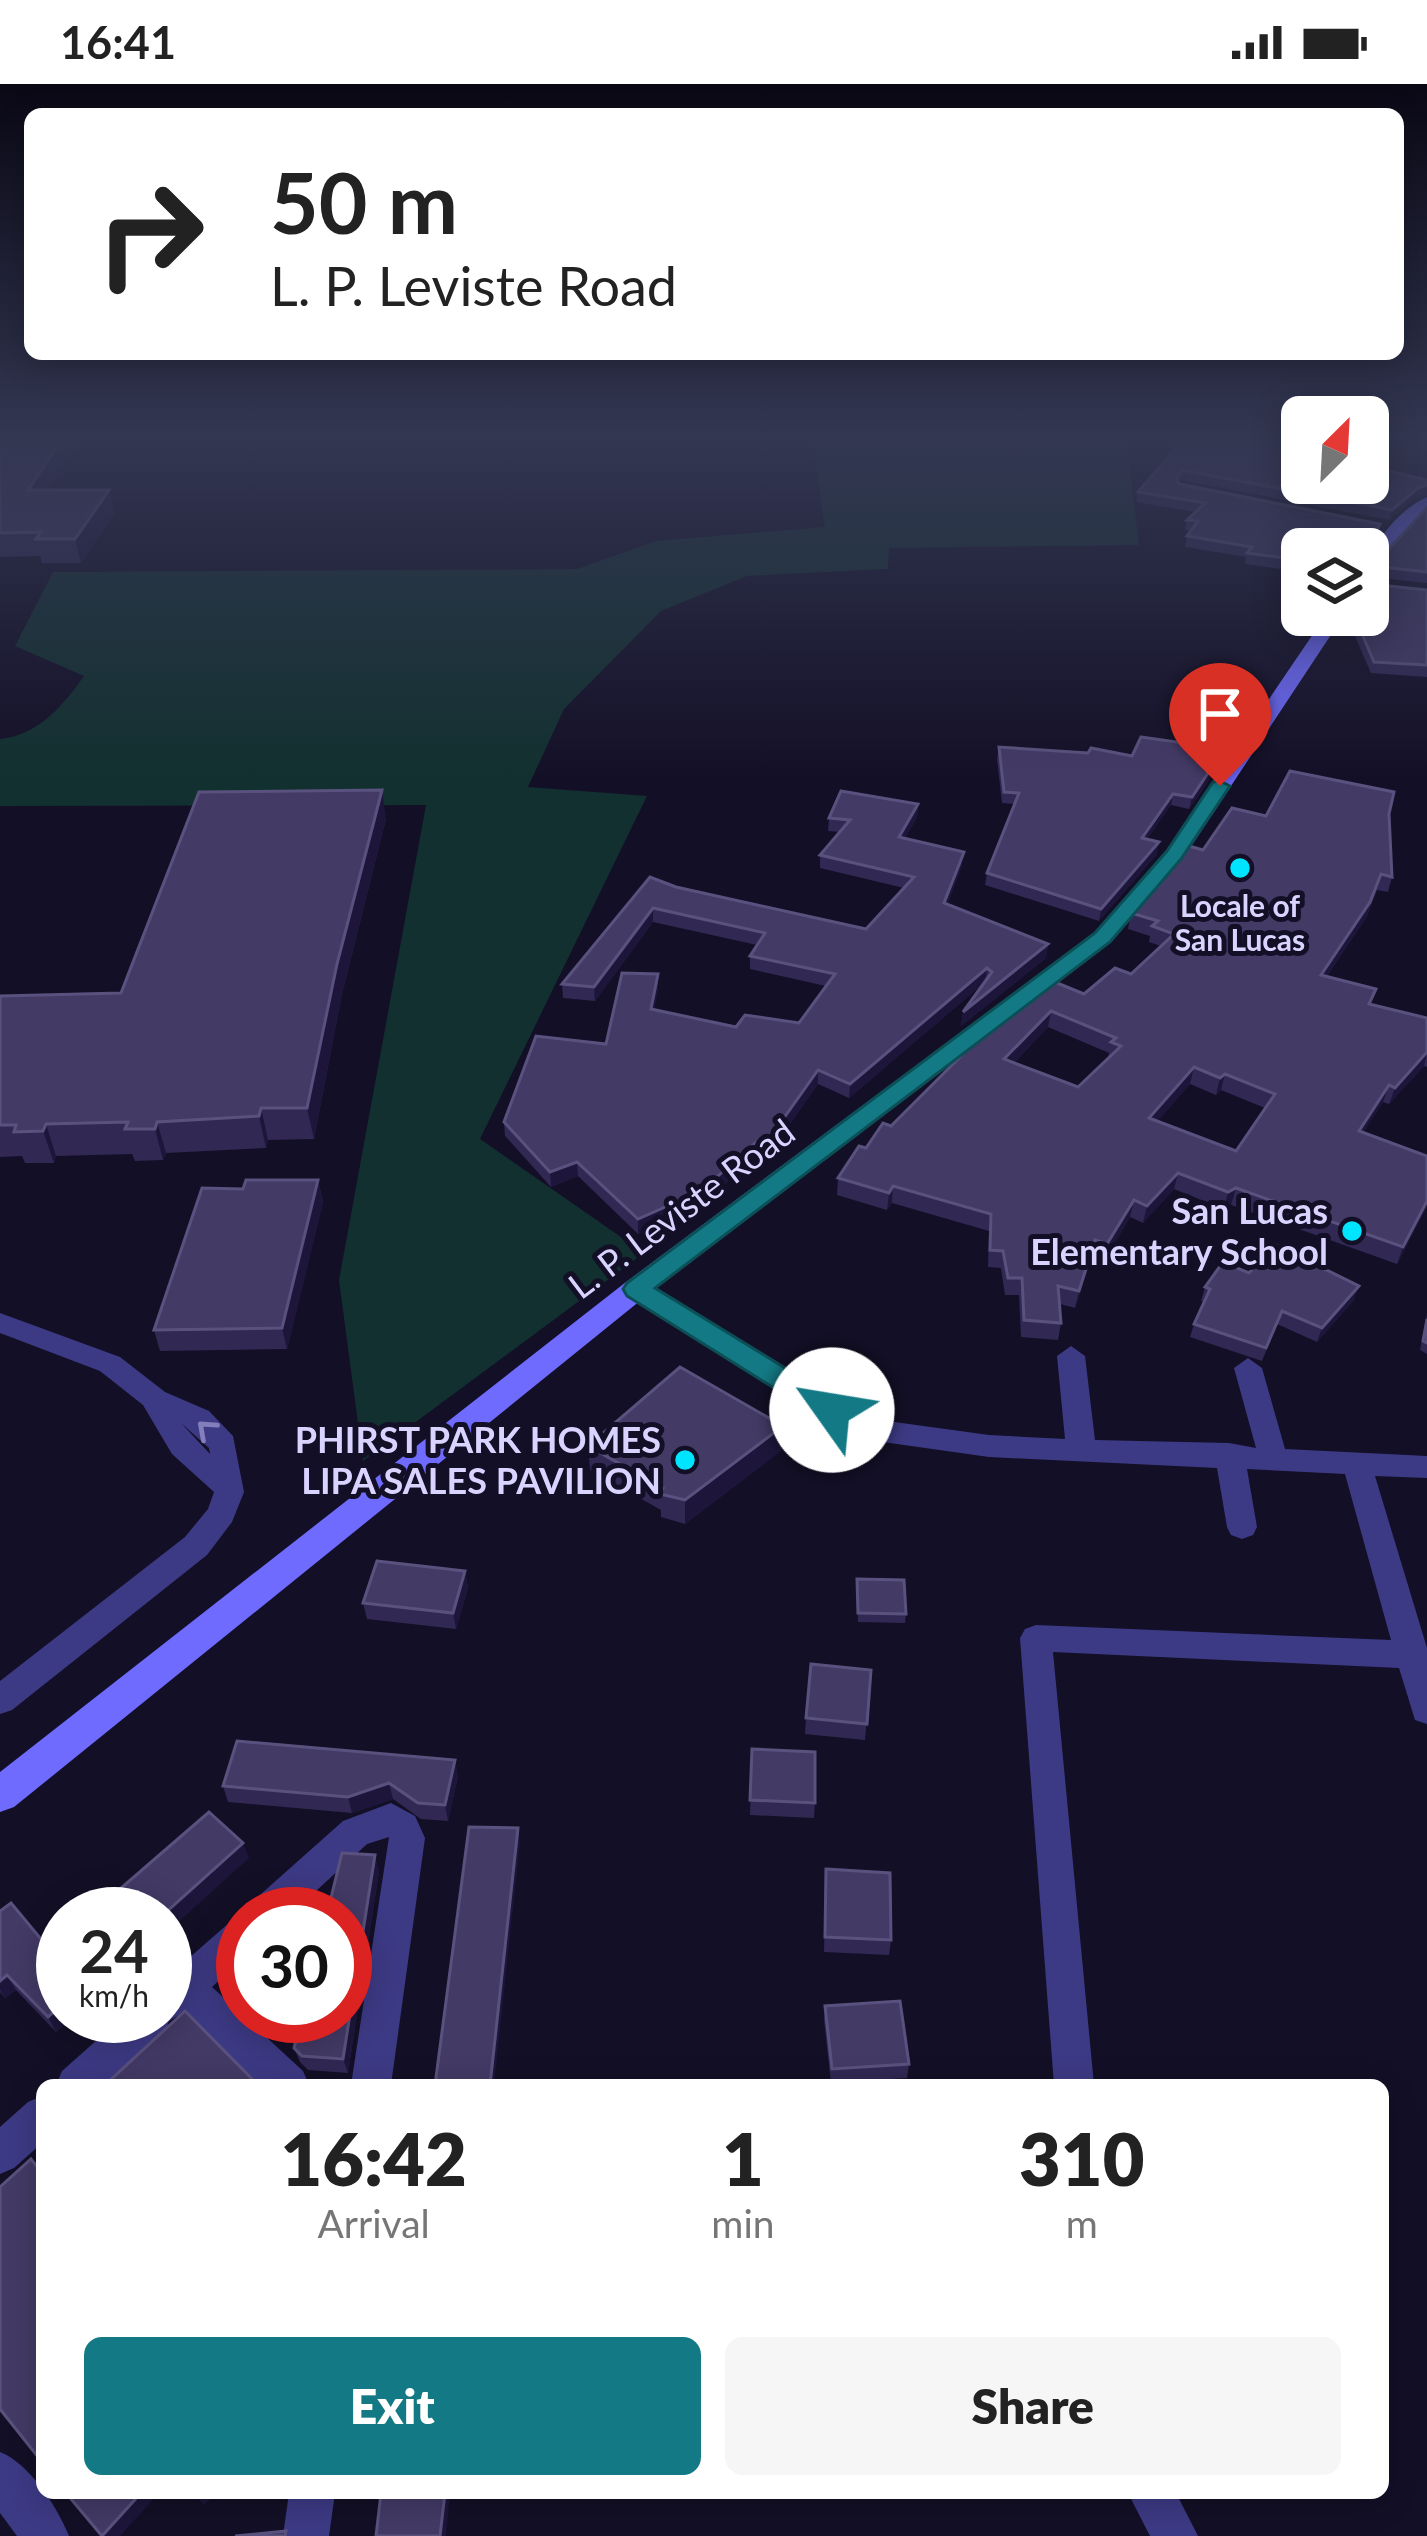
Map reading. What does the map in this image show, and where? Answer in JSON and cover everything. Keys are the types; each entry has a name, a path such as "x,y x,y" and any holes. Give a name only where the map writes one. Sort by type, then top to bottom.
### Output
{"main road":[{"name":"L. P. Leviste Road","path":"6,1779 636,1289 1102,938 1174,855 1321,636"}],"street":[{"path":"636,1289 832,1410 884,1431 944,1442 1427,1467"},
{"path":"0,1322 97,1358 155,1399 171,1436 200,1466 226,1481 226,1503 196,1546 0,1700"},
{"path":"1071,1356 1081,1449"},
{"path":"1249,1368 1273,1457"},
{"path":"1229,1454 1242,1527"},
{"path":"1357,1462 1427,1710"},
{"path":"1073,2079 1036,1638 1414,1655"},
{"path":"295,1887 355,1832 391,1819 403,1827 407,1838 372,2079"},
{"path":"192,1979 216,1958"},
{"path":"192,2009 281,2079"},
{"path":"83,2079 122,2043"},
{"path":"0,2154 36,2121"},
{"path":"0,2475 46,2536"},
{"path":"306,2536 311,2499"},
{"path":"1154,2499 1175,2536"}],"green space":[{"path":"627,551 889,551 888,569 747,576 661,611 564,709 528,787 647,796 480,1139 644,1253 363,1461 339,1280 426,805 0,806 0,739 26,732 48,717 84,676 15,646 53,572 577,569"}],"building":[{"path":"1281,551 1281,557 1247,553"},
{"path":"1389,551 1427,551 1427,572 1389,568"},
{"path":"1389,586 1427,590 1427,665 1374,662 1363,636 1389,636"},
{"path":"1141,737 1212,747 1206,766 1212,767 1192,797 1173,794 1142,838 1159,842 1101,909 987,873 1019,793 1004,792 999,747 1088,753 1091,748 1132,756"},
{"path":"1290,771 1394,792 1389,814 1392,877 1381,874 1370,902 1321,975 1376,989 1369,1004 1427,1018 1427,1052 1395,1088 1389,1085 1359,1131 1427,1156 1427,1201 1403,1247 1236,1188 1228,1192 1178,1173 1147,1206 1134,1200 1107,1244 1095,1240 1079,1291 1058,1286 1061,1323 1024,1320 1022,1278 1008,1278 1003,1251 990,1250 991,1214 893,1186 889,1193 838,1178 859,1146 866,1148 883,1123 891,1126 970,1047 963,1045 1050,980 1084,994 1115,968 1131,974 1174,934 1152,926 1158,921 1131,913 1189,846 1203,850 1232,808 1266,816","holes":["1051,1011 1116,1038 1111,1042 1121,1046 1078,1087 1004,1059","1194,1067 1275,1094 1236,1151 1149,1118"]},
{"path":"382,790 337,964 307,1108 261,1108 259,1116 157,1122 155,1129 125,1129 128,1122 46,1124 43,1131 14,1132 16,1125 0,1125 0,996 121,993 199,792"},
{"path":"841,791 918,804 899,837 964,852 944,903 1048,944 963,1012 992,972 987,968 850,1084 818,1070 769,1139 762,1137 701,1191 638,1219 577,1162 550,1172 504,1122 536,1036 606,1044 622,973 658,974 651,1009 736,1027 745,1015 799,1023 835,974 750,956 765,933 653,908 594,987 562,984 650,877 676,887 866,929 914,877 820,855 850,820 829,818"},
{"path":"246,1180 318,1180 282,1328 154,1330 202,1188 243,1189"},
{"path":"1274,1244 1359,1286 1322,1328 1282,1311 1266,1348 1194,1324 1210,1289 1205,1287 1223,1262 1249,1273"},
{"name":"PHIRST PARK HOMES LIPA SALES PAVILION","path":"680,1367 783,1426 685,1500 660,1494 663,1488 588,1446"},
{"path":"377,1561 465,1571 453,1613 363,1603"},
{"path":"857,1579 904,1580 906,1614 858,1613"},
{"path":"811,1664 871,1670 867,1724 806,1718"},
{"path":"237,1741 455,1760 445,1805 418,1803 389,1783 348,1797 223,1786"},
{"path":"752,1749 815,1752 815,1803 750,1800"},
{"path":"209,1812 243,1843 192,1889 122,1887"},
{"path":"469,1827 518,1828 491,2079 436,2079"},
{"path":"342,1853 375,1855 370,1887 334,1887"},
{"path":"826,1869 890,1873 891,1940 825,1937"},
{"path":"11,1903 36,1933 36,2005 7,1975 0,1981 0,1911"},
{"path":"900,2001 909,2064 832,2069 825,2006"},
{"path":"192,2018 252,2079 111,2079 150,2043 192,2043"},
{"path":"295,2043 346,2043 343,2059 302,2056"},
{"path":"31,2159 36,2165 36,2454 0,2409 0,2187"},
{"path":"71,2499 136,2499 102,2536"},
{"path":"380,2499 444,2499 440,2536 376,2536"},
{"path":"286,2531 285,2536 235,2536"}],"place":[{"name":"Locale of San Lucas","path":"1240,868"},
{"name":"San Lucas Elementary School","path":"1352,1231"},
{"name":"PHIRST PARK HOMES LIPA SALES PAVILION","path":"685,1460"}],"route":[{"path":"832,1410 636,1289 1102,938 1174,855 1220,786"}]}
